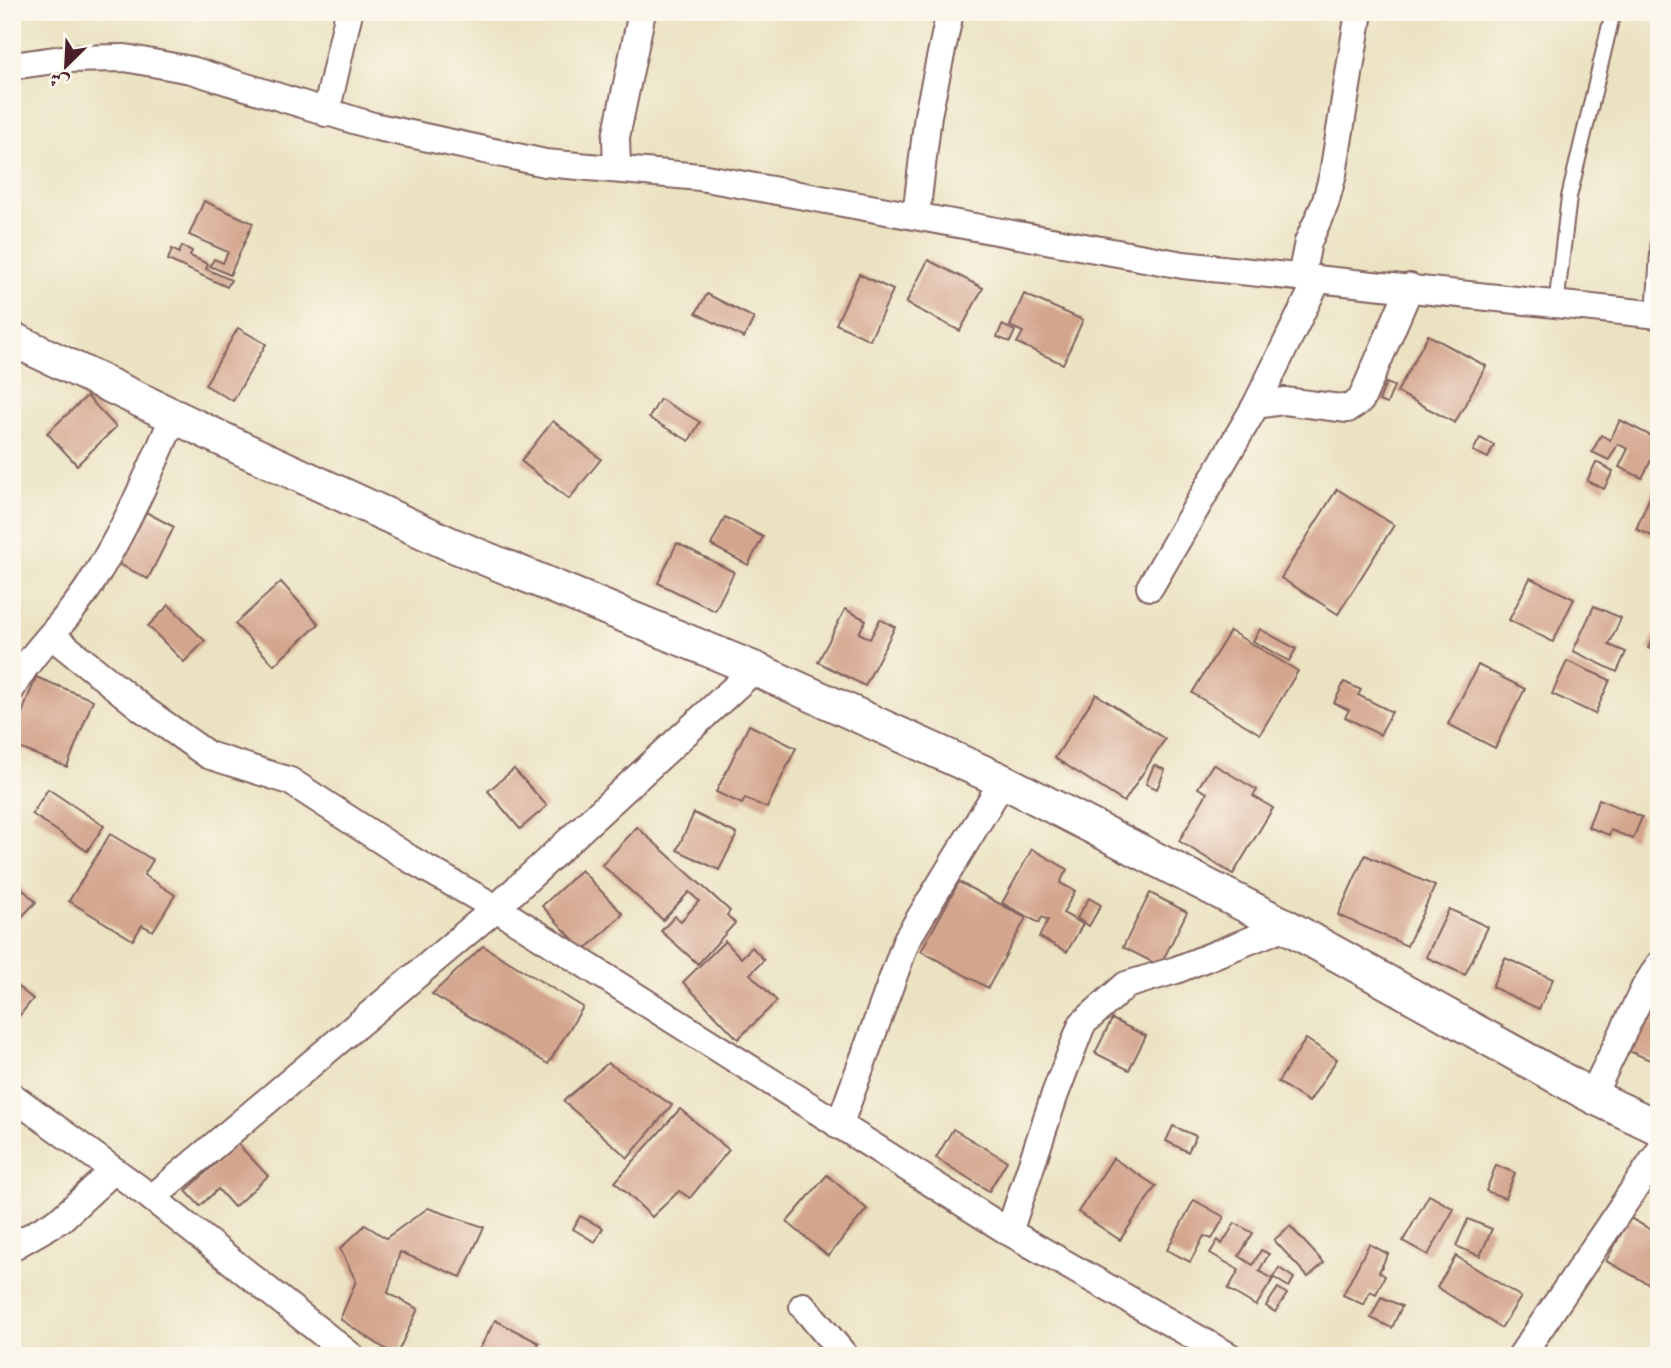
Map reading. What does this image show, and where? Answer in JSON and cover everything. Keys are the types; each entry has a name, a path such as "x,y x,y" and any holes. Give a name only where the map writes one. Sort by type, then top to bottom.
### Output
{"street":[{"path":"326,113 349,12"},
{"path":"617,169 616,137 642,12"},
{"path":"916,216 928,115 950,12"},
{"path":"1150,587 1256,404 1310,278 1308,242 1325,204 1333,174 1359,12"},
{"path":"12,66 62,59 125,58 191,70 373,126 545,163 700,177 1183,265 1656,315"},
{"path":"1256,404 1284,401 1348,409 1362,400 1410,287"},
{"path":"12,339 450,544 755,669 1003,781 1286,926 1592,1096 1659,1128"},
{"path":"12,688 22,669 52,636 90,586 144,486 174,416"},
{"path":"52,636 143,709 208,755 290,781 410,859 496,908 1009,1231 1229,1356"},
{"path":"152,1198 496,908 755,669"},
{"path":"839,1126 907,939 1003,781"},
{"path":"1009,1231 1055,1094 1082,1024 1126,985 1176,970 1286,926"},
{"path":"1592,1096 1645,986 1659,965"},
{"path":"12,1096 152,1198 351,1356"},
{"path":"1521,1356 1659,1152"},
{"path":"12,1247 61,1219 113,1171"},
{"path":"803,1306 845,1356"}],"lane":[{"path":"1556,306 1569,197 1613,12"},
{"path":"1656,315 1659,237"}],"building":[{"path":"204,201 253,223 230,275 210,266 214,259 223,263 228,252 189,235"},
{"path":"182,246 192,251 190,256 208,264 206,269 231,280 227,287 168,260 172,249 179,253"},
{"path":"928,260 983,288 960,331 906,303"},
{"path":"859,274 893,290 870,340 836,324"},
{"path":"707,294 754,318 744,338 696,313"},
{"path":"1024,294 1083,320 1063,364 1017,343 1023,332 1010,326"},
{"path":"1002,325 1015,331 1010,342 997,337"},
{"path":"238,328 266,344 233,401 205,385"},
{"path":"1428,335 1486,366 1455,423 1397,392"},
{"path":"1386,383 1394,386 1387,404 1379,401"},
{"path":"87,396 116,427 77,465 47,433"},
{"path":"660,399 700,422 689,441 649,418"},
{"path":"1620,420 1659,440 1642,478 1619,467 1628,449 1618,444 1609,460 1592,452 1601,435 1610,440"},
{"path":"553,421 601,459 569,499 521,461"},
{"path":"1480,438 1494,445 1488,458 1473,451"},
{"path":"1596,462 1613,471 1604,489 1587,481"},
{"path":"1659,476 1659,539 1636,529"},
{"path":"1337,489 1394,525 1338,614 1281,578"},
{"path":"142,510 174,527 148,579 115,562"},
{"path":"725,517 763,537 748,565 711,545"},
{"path":"677,543 734,572 715,611 658,583"},
{"path":"1530,578 1574,599 1553,642 1509,620"},
{"path":"281,582 319,624 274,665 235,624"},
{"path":"169,605 205,641 184,662 148,626"},
{"path":"1594,606 1621,618 1609,645 1626,652 1617,672 1573,651"},
{"path":"845,609 866,620 859,633 870,639 880,619 895,627 865,686 818,662"},
{"path":"1659,625 1659,653 1648,648"},
{"path":"1260,629 1296,649 1289,661 1253,641"},
{"path":"1230,631 1298,671 1260,734 1192,693"},
{"path":"1567,661 1610,680 1595,714 1552,694"},
{"path":"1478,665 1525,689 1495,748 1448,724"},
{"path":"36,677 93,700 67,767 12,745"},
{"path":"1344,682 1361,690 1358,695 1392,712 1380,735 1345,717 1349,710 1334,703"},
{"path":"1096,694 1165,739 1124,802 1055,758"},
{"path":"749,725 796,748 767,808 745,798 742,804 716,792"},
{"path":"1213,764 1257,790 1253,796 1273,808 1233,874 1179,841 1207,793 1198,788"},
{"path":"1154,765 1165,770 1157,789 1146,784"},
{"path":"514,769 547,806 520,829 488,791"},
{"path":"48,789 104,826 87,851 32,814"},
{"path":"1599,799 1642,817 1633,839 1611,830 1609,835 1588,827"},
{"path":"694,813 737,834 719,870 677,850"},
{"path":"637,827 730,911 727,915 735,923 698,964 661,931 675,916 681,921 699,901 689,892 663,920 602,865"},
{"path":"110,834 153,860 144,875 175,895 153,931 142,925 133,940 69,901"},
{"path":"1032,849 1067,869 1060,883 1075,891 1063,913 1083,924 1067,952 1039,937 1048,920 1042,917 1039,923 1002,903"},
{"path":"1365,855 1435,886 1407,946 1338,915"},
{"path":"581,870 623,914 584,951 542,906"},
{"path":"12,879 36,902 12,927"},
{"path":"959,882 1026,918 988,988 921,951"},
{"path":"1150,893 1187,912 1160,966 1123,947"},
{"path":"1089,898 1101,905 1089,926 1077,918"},
{"path":"1449,909 1488,927 1465,975 1426,957"},
{"path":"725,941 741,958 752,947 764,960 750,974 777,1001 738,1039 683,982"},
{"path":"483,946 583,1007 548,1064 432,994"},
{"path":"1505,958 1553,979 1539,1009 1492,987"},
{"path":"12,982 33,999 12,1025"},
{"path":"1643,999 1659,1005 1659,1064 1622,1048"},
{"path":"1112,1019 1146,1036 1129,1070 1095,1053"},
{"path":"1306,1039 1337,1059 1309,1102 1278,1082"},
{"path":"608,1063 672,1105 628,1158 563,1101"},
{"path":"680,1109 729,1150 690,1198 679,1191 652,1217 615,1182"},
{"path":"1173,1126 1196,1136 1188,1152 1166,1141"},
{"path":"953,1129 1007,1161 989,1191 936,1158"},
{"path":"237,1143 268,1176 234,1207 218,1189 200,1206 186,1191"},
{"path":"1113,1158 1156,1186 1120,1240 1078,1212"},
{"path":"1496,1165 1515,1173 1505,1198 1486,1191"},
{"path":"827,1175 867,1209 828,1256 787,1222"},
{"path":"1429,1195 1454,1209 1428,1255 1403,1241"},
{"path":"1194,1200 1224,1217 1212,1239 1204,1236 1190,1262 1167,1250"},
{"path":"428,1208 484,1227 461,1277 400,1252 388,1293 418,1309 396,1356 340,1319 356,1281 340,1249 365,1225 386,1238"},
{"path":"580,1216 603,1228 595,1242 573,1229"},
{"path":"1630,1218 1659,1234 1659,1278 1654,1287 1606,1261"},
{"path":"1468,1219 1492,1229 1480,1256 1456,1246"},
{"path":"1235,1223 1253,1233 1239,1256 1253,1265 1261,1250 1269,1254 1259,1271 1273,1279 1256,1306 1228,1289 1239,1270 1210,1253 1218,1240 1222,1244"},
{"path":"1290,1226 1324,1263 1308,1277 1274,1240"},
{"path":"1369,1244 1388,1254 1379,1272 1385,1276 1376,1294 1370,1291 1364,1305 1343,1295"},
{"path":"1456,1256 1521,1297 1501,1328 1437,1287"},
{"path":"1279,1268 1294,1278 1289,1287 1273,1277"},
{"path":"1278,1288 1287,1294 1275,1312 1266,1306"},
{"path":"1381,1297 1402,1306 1392,1328 1371,1318"},
{"path":"495,1320 539,1343 532,1356 476,1356"}]}
